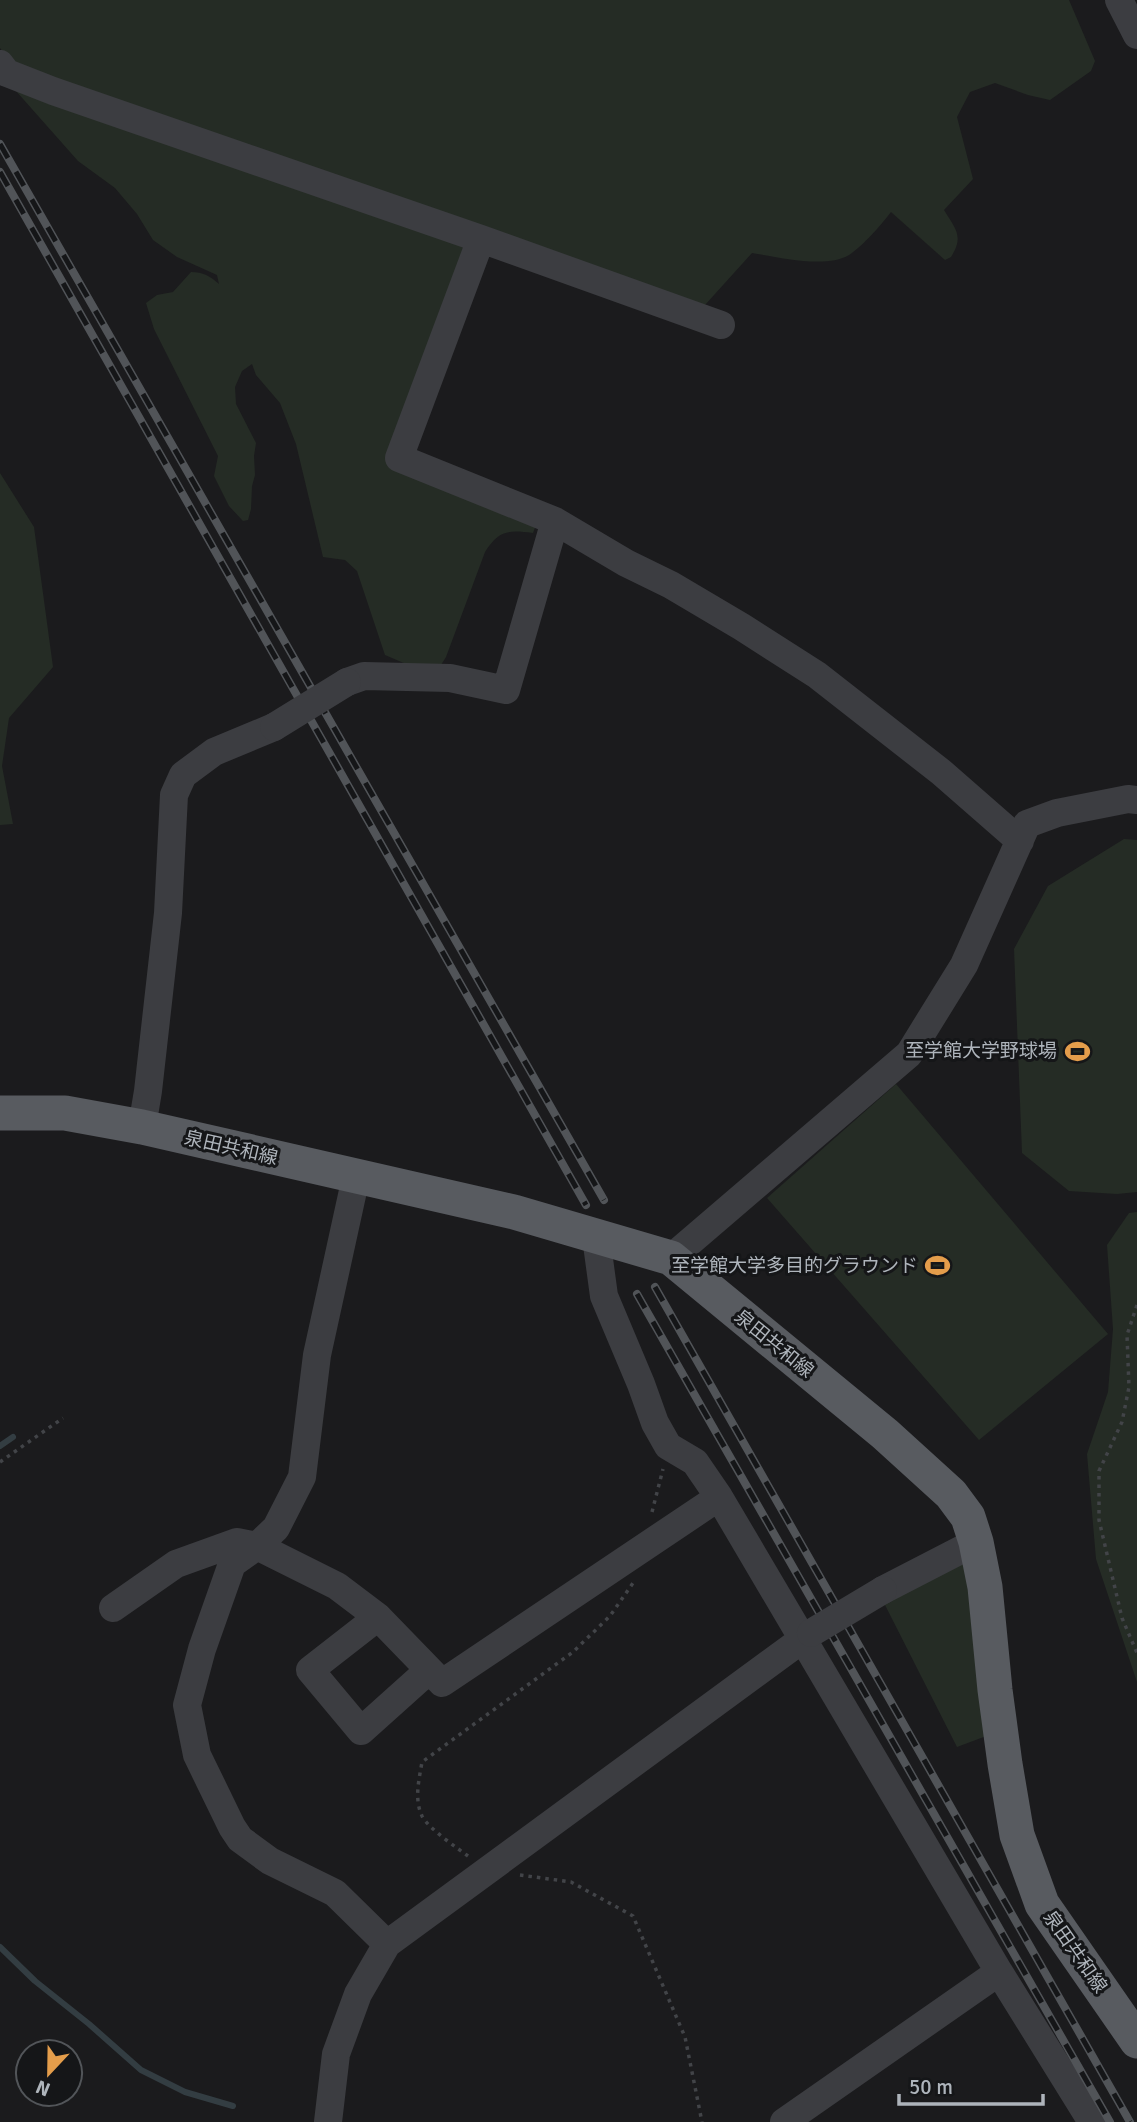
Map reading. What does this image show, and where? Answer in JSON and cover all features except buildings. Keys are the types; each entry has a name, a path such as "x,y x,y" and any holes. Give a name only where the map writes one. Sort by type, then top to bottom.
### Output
{"main road":[{"name":"泉田共和線","path":"0,1113 65,1113 142,1127 514,1212 671,1258 885,1434 951,1494 968,1517 985,1587 995,1690 1017,1835 1042,1904 1137,2041"}],"street":[{"path":"1119,0 1137,35"},
{"path":"0,64 7,73 54,91 721,325"},
{"path":"481,239 399,458 555,521 626,563 671,585 817,675 941,772 1020,841"},
{"path":"142,1127 168,913 174,794 183,775 214,752 274,727 347,682 364,676 450,678 506,690 555,521"},
{"path":"671,1258 909,1054 964,965 1027,824 1057,813 1128,799 1137,800"},
{"path":"356,1177 317,1354 302,1477 276,1528 232,1564 202,1649 187,1705 197,1755 240,1839 270,1861 335,1893 387,1944"},
{"path":"596,1237 604,1296 655,1423 667,1446 695,1462 807,1636 999,1972 1092,2122"},
{"path":"113,1608 176,1564 237,1542 257,1546 337,1586 378,1617 442,1683 719,1497"},
{"path":"328,2122 336,2054 358,1994 387,1944 807,1636 883,1590 976,1542"},
{"path":"378,1617 310,1670 361,1731 429,1671"},
{"path":"784,2122 999,1972"}],"path":[{"path":"1137,1305 1127,1335 1129,1387 1122,1422 1099,1471 1099,1520 1122,1618 1137,1653"},
{"path":"0,1462 63,1418"},
{"path":"667,1446 637,1578 610,1616 582,1643 422,1762 417,1792 422,1818 447,1841 489,1871 570,1882 633,1916 685,2037 702,2122"}],"shaded area":[{"path":"0,0 1069,0 1095,61 1091,71 1050,100 995,83 970,92 957,117 973,179 944,210 958,238 951,257 945,260 891,212 860,246 839,259 815,262 752,253 705,305 477,227 394,462 536,525 533,533 505,533 495,539 485,552 441,665 413,667 385,655 357,571 345,560 323,557 296,444 280,403 256,375 252,364 242,371 235,387 236,404 256,443 255,475 248,520 243,521 229,506 214,476 218,456 154,329 146,303 157,295 173,292 191,272 206,275 219,284 217,275 177,257 153,240 137,214 115,188 78,161 16,91 14,67 0,48"},
{"path":"0,473 34,527 53,667 9,718 2,766 13,824 0,825"},
{"name":"至学館大学野球場","path":"1124,839 1137,840 1137,1192 1117,1194 1069,1191 1022,1153 1014,949 1048,886"},
{"name":"至学館大学多目的グラウンド","path":"896,1084 1108,1334 979,1440 767,1198"},
{"path":"1137,1212 1137,1682 1096,1559 1087,1454 1108,1392 1113,1329 1107,1245 1129,1213"},
{"path":"974,1552 997,1732 957,1747 884,1603"}],"waterway":[{"path":"0,1446 13,1437"},
{"path":"0,1947 35,1981 141,2070 185,2092 233,2106"}],"railway":[{"path":"0,144 604,1200"},
{"path":"0,172 586,1205"},
{"path":"655,1287 1130,2122"},
{"path":"637,1294 1110,2122"}],"place":[{"name":"至学館大学野球場","path":"1077,1051"},
{"name":"至学館大学多目的グラウンド","path":"938,1266"}]}
